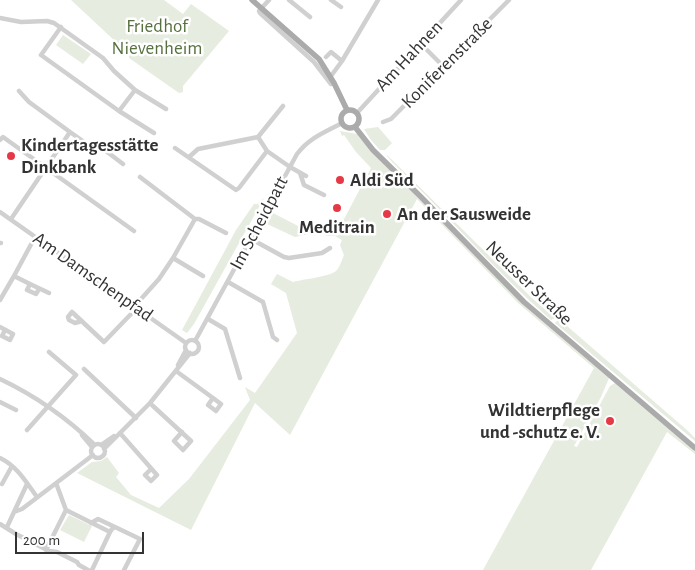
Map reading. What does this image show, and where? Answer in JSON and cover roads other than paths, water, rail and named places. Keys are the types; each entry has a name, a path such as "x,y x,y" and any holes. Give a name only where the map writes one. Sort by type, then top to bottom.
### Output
{"main road":[{"path":"252,0 314,55 331,76 347,110"},
{"path":"347,110 353,110 357,113 359,121 355,127 348,128 342,123 342,116 347,110"},
{"name":"Neusser Straße","path":"355,127 373,150 524,302 695,448"}],"street":[{"path":"269,0 260,13 314,62 331,84 334,83"},
{"path":"289,0 310,17"},
{"path":"331,0 341,7"},
{"path":"331,76 378,0"},
{"name":"Am Hahnen","path":"357,113 461,0"},
{"name":"Koniferenstraße","path":"383,122 391,119 509,0"},
{"path":"0,18 21,22 47,21 61,27 103,58 135,90 166,109"},
{"path":"61,27 41,55 154,134"},
{"path":"420,43 443,66"},
{"path":"326,57 331,52 342,60"},
{"path":"119,111 135,90"},
{"path":"19,91 29,102 70,132 94,149 102,148 122,164"},
{"path":"189,157 198,150 258,137 283,106"},
{"name":"Im Scheidpatt","path":"188,351 194,353 198,349 198,344 195,341 299,152 309,141 342,123"},
{"path":"11,219 70,132"},
{"path":"258,137 267,151 306,176"},
{"path":"0,140 4,138 134,231"},
{"path":"175,148 236,190 267,151"},
{"path":"300,172 304,185 324,195"},
{"path":"140,177 194,219 200,219 226,233"},
{"name":"Am Damschenpfad","path":"0,212 186,343"},
{"path":"82,321 104,342 159,279 173,258 194,219"},
{"path":"0,300 35,237"},
{"path":"251,239 289,258 322,253 330,248"},
{"path":"173,258 204,276"},
{"path":"14,276 49,293"},
{"path":"228,282 263,302 273,338 277,340"},
{"path":"208,319 225,329 240,378"},
{"path":"186,343 190,340 195,341"},
{"name":"Im Scheidpatt","path":"14,512 22,509 93,455 101,456 104,453 102,447 136,418 176,370 188,351 186,343"},
{"path":"27,430 76,375 49,352"},
{"path":"84,368 136,418"},
{"path":"176,370 214,398"},
{"path":"0,379 48,406 79,430 94,446 102,447"},
{"path":"0,403 16,410"},
{"path":"150,403 182,432"},
{"path":"120,433 151,469"},
{"path":"93,455 91,451 94,446"},
{"path":"0,458 12,466 37,497"},
{"path":"2,484 12,466"},
{"path":"56,483 66,510 110,532"},
{"path":"7,527 27,484"},
{"path":"46,550 66,510"},
{"path":"91,523 98,519 140,539 124,570"},
{"path":"0,524 46,550 58,552 90,570 110,532 115,527"}],"place":[{"name":"Kindertagesstätte Dinkbank","path":"11,156"},
{"name":"Aldi Süd","path":"340,180"},
{"name":"Meditrain","path":"337,208"},
{"name":"An der Sausweide","path":"387,214"},
{"name":"Wildtierpflege und -schutz e. V.","path":"610,421"}],"park label":[{"name":"Friedhof Nievenheim","path":"157,37"}]}
